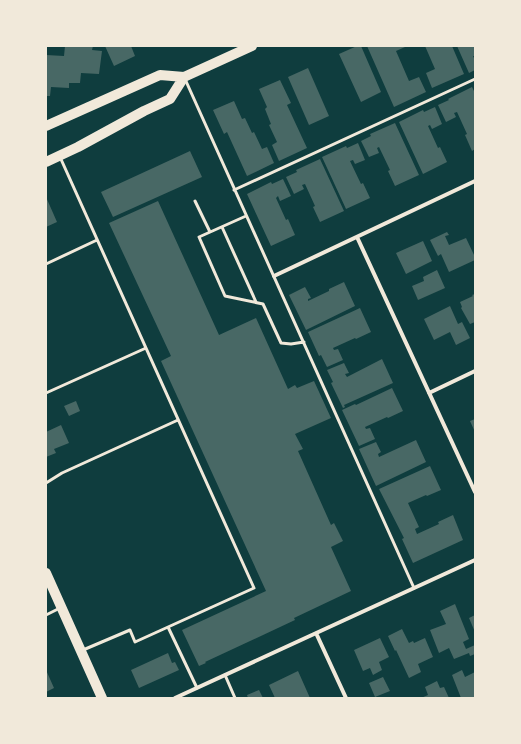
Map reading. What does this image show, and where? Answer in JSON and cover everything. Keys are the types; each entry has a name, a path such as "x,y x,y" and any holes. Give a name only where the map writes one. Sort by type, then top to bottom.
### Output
{"main road":[{"path":"46,126 160,75 184,77 252,46"},
{"path":"46,162 170,99 184,77"},
{"path":"46,573 102,698"}],"street":[{"path":"274,276 475,181"},
{"path":"357,237 475,492"},
{"path":"429,392 475,371"},
{"path":"175,698 475,560"},
{"path":"316,633 346,698"}],"lane":[{"path":"184,77 414,588"},
{"path":"234,190 475,79"},
{"path":"59,156 254,588 135,642 130,630 81,651"},
{"path":"195,201 210,232"},
{"path":"246,216 199,237 225,296 263,304 281,343 291,344 304,342"},
{"path":"222,227 256,302"},
{"path":"46,263 97,240"},
{"path":"46,393 146,348"},
{"path":"46,483 62,473 178,420"},
{"path":"46,615 61,607"},
{"path":"168,627 197,688"},
{"path":"225,675 235,698"}],"building":[{"path":"65,46 93,46 92,50 102,51 99,74 81,73 80,83 69,83 69,88 51,87 50,96 46,96 46,55 64,56"},
{"path":"105,46 131,46 135,56 114,66"},
{"path":"357,46 361,46 381,92 361,102 339,54"},
{"path":"367,46 405,46 396,51 409,81 419,77 426,92 394,107"},
{"path":"425,46 452,46 464,74 432,88 426,73 435,69"},
{"path":"457,46 475,46 475,56 473,56 475,60 475,70 469,73"},
{"path":"308,68 329,116 309,125 288,77"},
{"path":"280,80 291,103 287,105 307,148 279,161 272,145 277,142 269,125 271,124 265,109 267,107 259,89"},
{"path":"472,87 475,93 475,149 472,151 465,135 467,134 457,112 454,113 456,117 446,122 438,105"},
{"path":"234,101 242,119 245,118 262,149 267,147 274,163 247,176 227,132 224,134 213,110"},
{"path":"435,107 442,124 432,129 430,125 428,126 438,148 440,147 447,162 423,174 399,122 423,110 424,112"},
{"path":"395,123 419,175 395,186 388,171 390,170 379,147 377,148 379,153 369,157 361,141 371,136 370,134"},
{"path":"358,143 365,160 355,164 353,160 350,161 361,184 363,183 370,198 346,209 322,157 346,146 347,148"},
{"path":"190,151 202,177 113,217 101,192"},
{"path":"320,159 344,211 320,222 313,207 315,206 305,184 302,185 304,189 294,194 286,177 297,172 296,170"},
{"path":"283,179 291,196 280,201 278,196 276,198 295,235 271,246 247,194 271,182 272,184"},
{"path":"46,197 57,222 46,227"},
{"path":"158,201 219,335 256,318 288,389 295,385 297,388 314,381 331,418 295,434 303,449 298,451 331,525 334,523 343,541 331,547 351,591 294,618 295,620 199,666 182,630 266,591 161,361 171,356 109,223"},
{"path":"447,232 449,235 445,236 449,245 466,238 475,257 475,260 449,272 441,254 438,256 430,240"},
{"path":"423,241 432,261 406,274 396,253"},
{"path":"437,270 445,288 418,300 412,286 424,281 423,277"},
{"path":"344,282 355,306 306,330 289,295 305,287 311,298 308,299 308,301"},
{"path":"475,294 475,322 470,324 461,308 460,302"},
{"path":"450,306 458,324 462,322 470,338 456,345 450,332 434,340 424,319"},
{"path":"360,308 371,332 333,348 334,350 338,349 343,360 327,367 321,355 319,356 308,332"},
{"path":"382,359 393,383 344,405 345,407 343,408 331,383 333,382 327,370 344,363 349,373 345,374 347,377"},
{"path":"392,388 403,411 365,427 366,429 370,428 375,439 359,446 342,410"},
{"path":"76,401 80,411 69,416 64,406"},
{"path":"475,419 475,432 470,421"},
{"path":"61,425 69,443 54,449 56,453 46,457 46,432"},
{"path":"416,440 426,462 376,486 359,449 376,442 381,452 378,454 379,457"},
{"path":"430,466 441,490 408,503 419,527 415,529 417,534 439,524 438,522 453,515 463,540 413,563 402,539 404,538 379,489"},
{"path":"455,604 469,639 463,642 466,649 475,645 475,654 470,656 469,653 454,659 449,648 439,653 430,630 446,624 440,611"},
{"path":"475,615 475,632 469,618"},
{"path":"402,629 409,643 413,641 414,643 425,638 433,657 418,664 421,672 409,678 388,636"},
{"path":"380,638 389,657 379,662 382,670 373,675 370,668 363,671 354,650"},
{"path":"168,653 172,663 175,662 179,670 139,688 131,670"},
{"path":"46,670 54,688 46,692"},
{"path":"462,670 465,677 475,672 475,698 461,698 452,675"},
{"path":"298,671 310,698 275,698 269,685"},
{"path":"383,677 390,691 375,697 369,683"},
{"path":"437,681 440,688 444,687 449,698 421,698 428,695 425,687"},
{"path":"259,690 263,698 248,698 247,695"}]}
